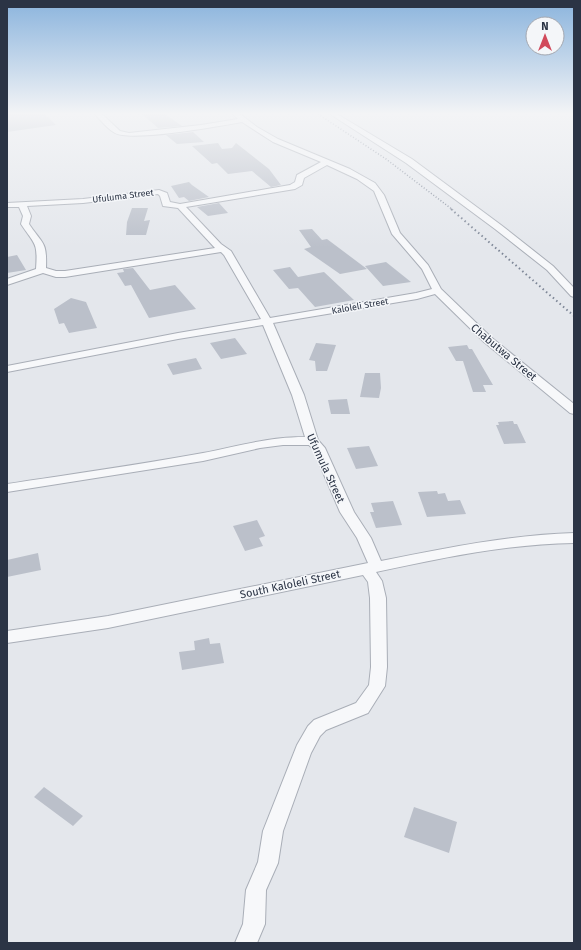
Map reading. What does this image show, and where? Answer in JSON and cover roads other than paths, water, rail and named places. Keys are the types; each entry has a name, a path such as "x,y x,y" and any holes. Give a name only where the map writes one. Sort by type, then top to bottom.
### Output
{"street":[{"path":"318,158 354,173 373,186 378,192 396,233 430,276 437,290"},
{"path":"405,158 498,227 550,268 574,294"},
{"path":"180,206 292,187 299,183 300,177 327,162"},
{"name":"Ufuluma Street","path":"7,205 83,201 156,192 163,194 166,204 180,206 222,249 228,253 268,321"},
{"path":"22,205 27,216 26,224 28,230 39,242 42,251 41,270"},
{"path":"41,270 56,274 65,274 222,249"},
{"path":"7,282 38,273 41,270"},
{"name":"Kaloleli Street","path":"7,369 268,321 417,296 437,290"},
{"name":"Chabutwa Street","path":"437,290 488,340 574,410"},
{"name":"Ufumula Street","path":"246,943 254,924 256,890 268,863 273,831 303,751 314,731 320,725 362,708 377,686 379,667 378,598 364,538 347,512 319,448 312,441 298,395 268,321"},
{"path":"7,488 196,458 260,444 283,441 312,441"},
{"name":"South Kaloleli Street","path":"7,637 64,630 110,622 371,567 455,551 508,543 574,538"}],"railway":[{"path":"385,158 453,210"},
{"path":"451,209 574,316"}]}
